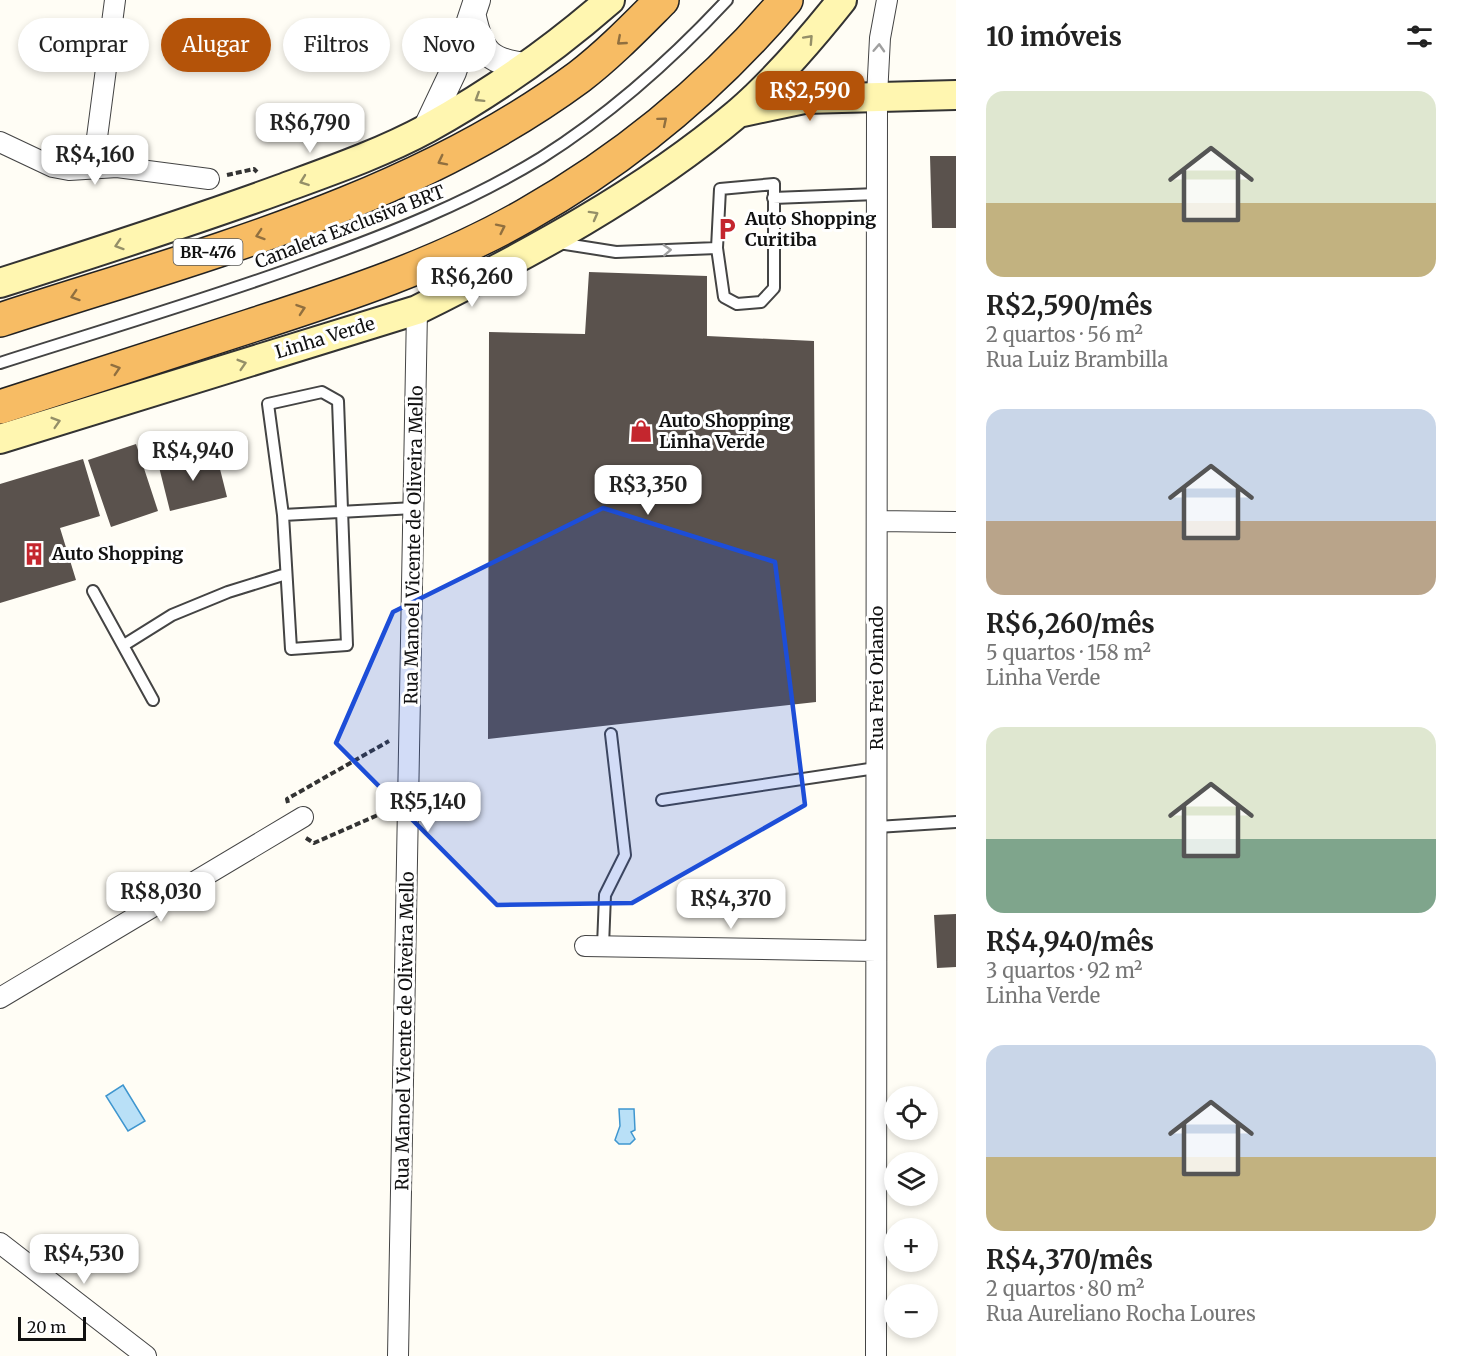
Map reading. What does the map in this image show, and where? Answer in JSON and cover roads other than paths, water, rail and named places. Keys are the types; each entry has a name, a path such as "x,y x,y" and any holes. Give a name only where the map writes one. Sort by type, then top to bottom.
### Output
{"highway":[{"name":"BR-476","path":"0,320 293,225 412,177 527,112 580,76 663,0"},
{"name":"Linha Verde","path":"0,407 365,287 451,253 526,216 648,134 703,87 763,28 786,0"}],"main road":[{"path":"0,283 239,205 324,173 426,129 527,66 574,32 610,0"},
{"name":"Linha Verde","path":"0,439 417,309 602,211 738,113 799,51 842,0"},
{"path":"738,113 804,99 956,95"}],"street":[{"path":"93,168 115,0"},
{"name":"Rua Frei Orlando","path":"876,1356 877,96 880,38 887,0"},
{"path":"475,9 483,49 504,63 527,66"},
{"path":"426,129 453,72 475,9"},
{"path":"0,142 53,167 135,168 209,179"},
{"name":"Rua Manoel Vicente de Oliveira Mello","path":"398,1356 410,801 417,309"},
{"path":"877,521 956,522"},
{"path":"0,998 299,819"},
{"path":"594,946 876,951"},
{"path":"0,1243 146,1356"}],"lane":[{"name":"Canaleta Exclusiva BRT","path":"0,363 264,278 378,238 469,198 541,157 623,98 697,32 727,0"},
{"path":"774,184 773,198 774,288 760,302 736,304 724,297 717,248 720,189 774,184"},
{"path":"773,198 877,194"},
{"path":"546,241 616,252 717,248"},
{"path":"322,392 338,401 347,645 291,649 283,514 268,404 322,392"},
{"path":"283,514 414,508"},
{"path":"124,645 172,615 228,592 286,574"},
{"path":"93,591 153,700"},
{"path":"594,946 605,895 625,855 611,734"},
{"path":"662,800 876,768"},
{"path":"876,827 956,822"}],"water":[{"path":"123,1085 145,1121 128,1131 106,1096"},
{"path":"619,1109 634,1109 635,1130 631,1132 635,1139 630,1144 619,1144 615,1140 620,1126"}],"place":[{"name":"Auto Shopping Curitiba","path":"727,229"},
{"name":"Auto Shopping Linha Verde","path":"641,431"},
{"name":"Auto Shopping","path":"34,554"}]}
